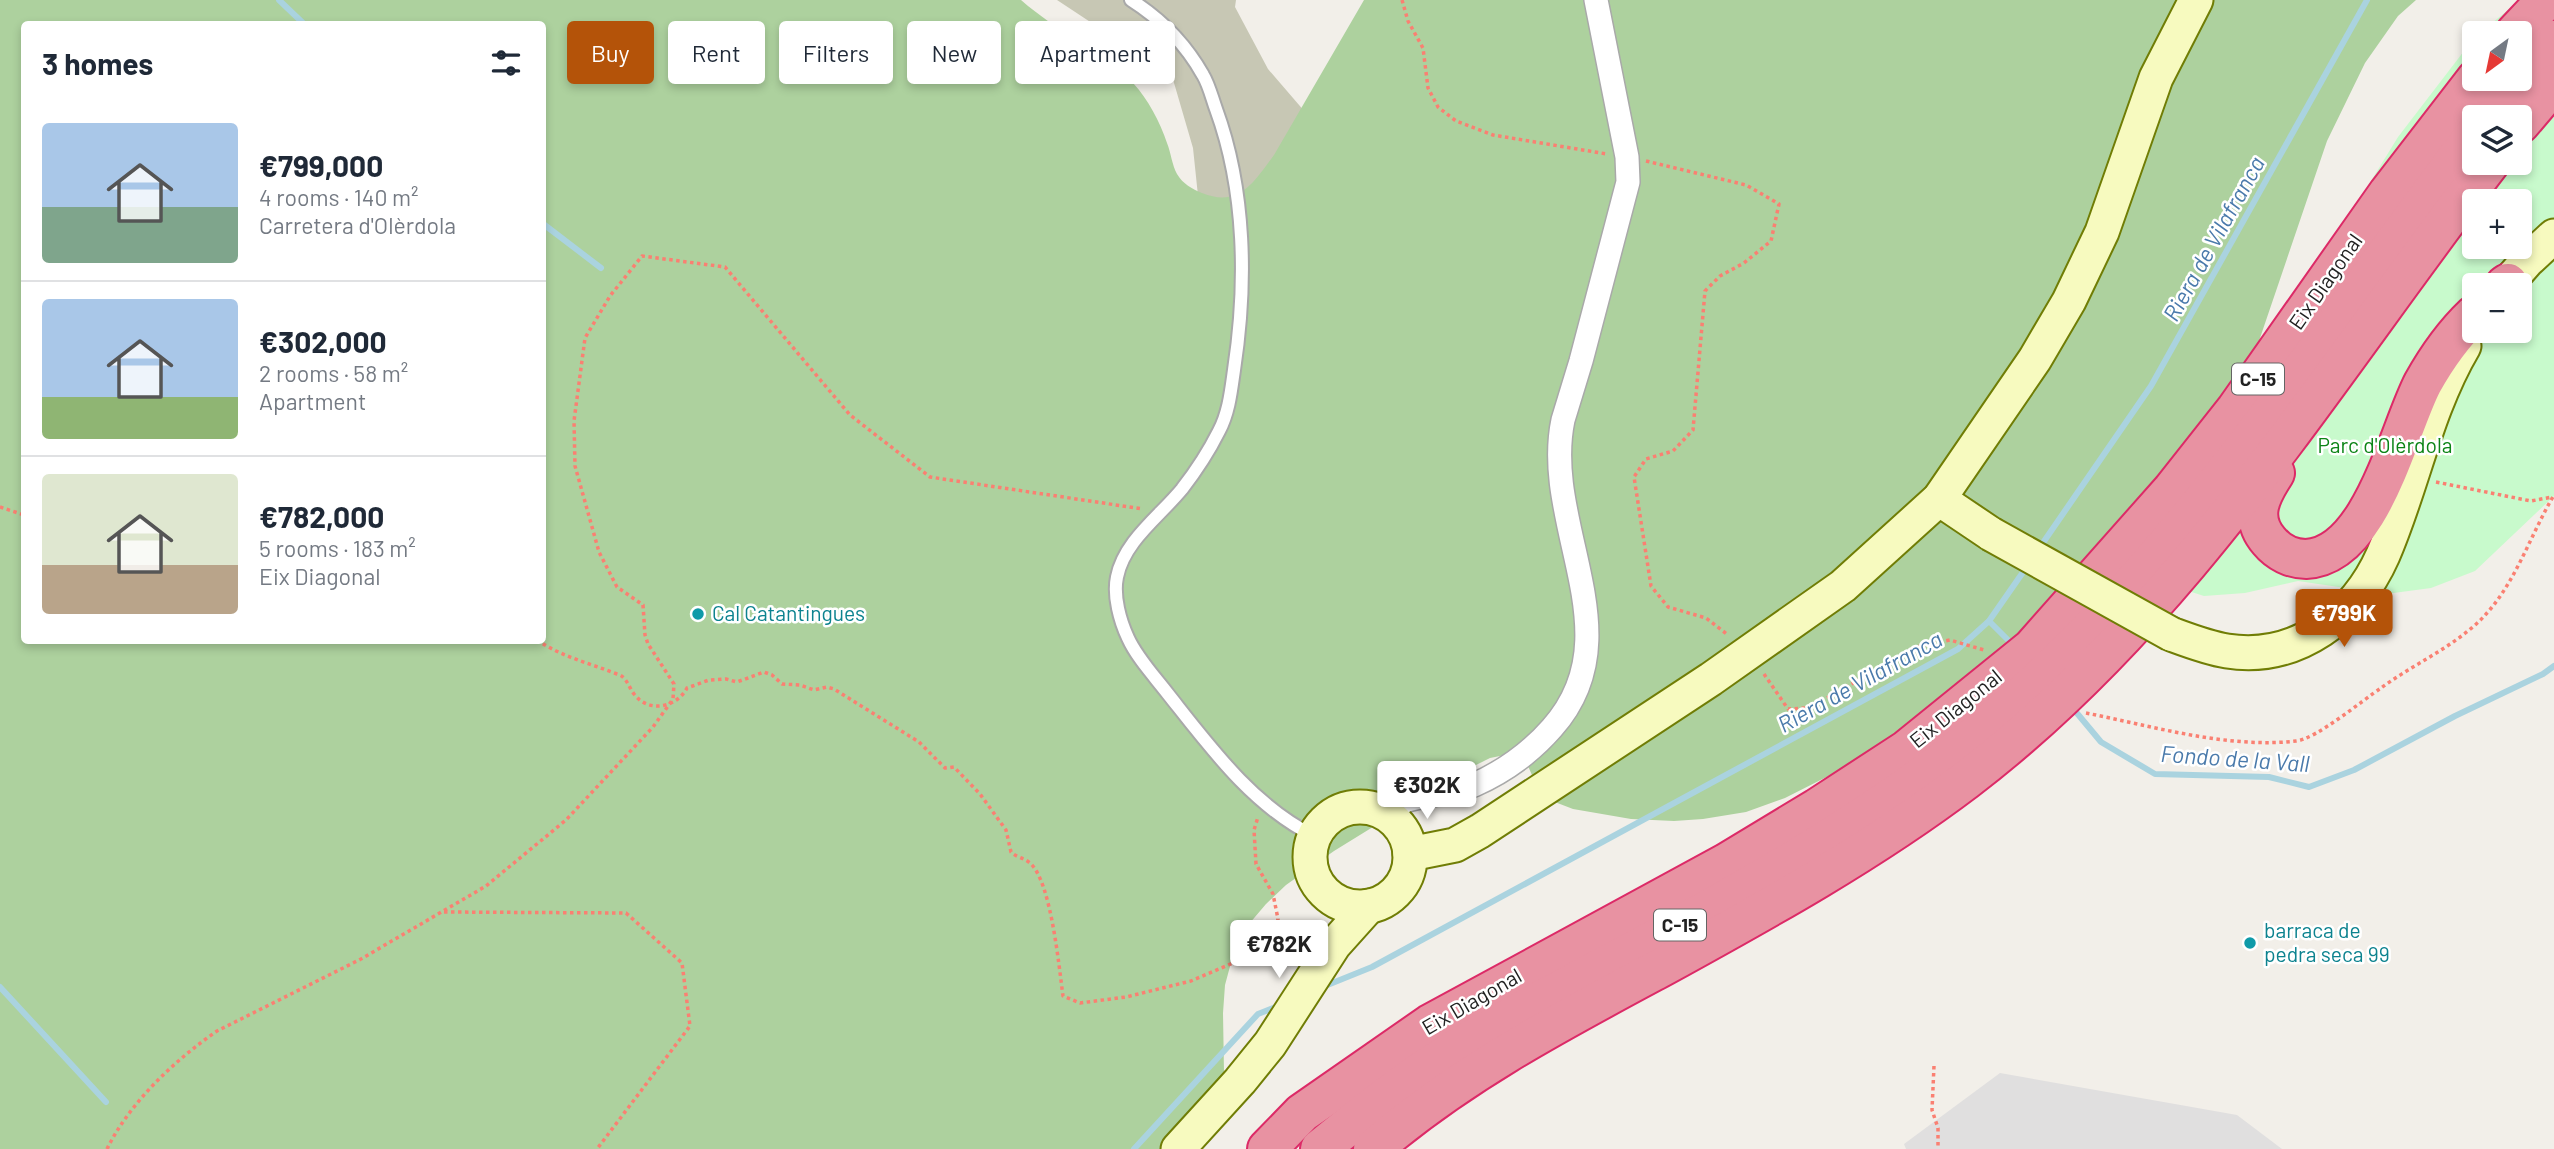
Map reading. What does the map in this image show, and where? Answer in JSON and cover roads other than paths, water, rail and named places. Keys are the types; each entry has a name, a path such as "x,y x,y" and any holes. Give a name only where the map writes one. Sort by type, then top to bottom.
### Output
{"highway":[{"path":"2526,21 2546,0"},
{"path":"2499,105 2554,40"},
{"path":"2532,110 2554,83"},
{"name":"Eix Diagonal","path":"1266,1149 1302,1114 1430,1024 1726,863 1906,750 2032,648 2172,490 2236,409 2388,193 2467,91"},
{"name":"Eix Diagonal","path":"1320,1149 1396,1089 1487,1031 1677,927 1832,837 1941,761 2006,709 2084,637 2157,556 2246,444 2462,151"},
{"path":"1373,1149 1468,1077 1574,1014 1716,938 1817,879 1908,821 1967,779 2065,695 2119,642 2241,499 2481,175"},
{"path":"2322,390 2259,498 2257,508 2262,530 2268,540 2278,550 2299,559 2322,555 2334,549 2355,531 2365,517 2381,487 2408,415 2425,381 2449,342 2462,328"},
{"path":"1244,1149 1269,1127 1302,1114"}],"street":[{"path":"1392,819 1402,802 1473,786 1534,747 1564,714 1575,696 1587,655 1587,624 1560,482 1558,448 1563,420 1628,183 1627,157 1595,0"},
{"path":"1410,854 1455,845 1480,831 1749,652 1843,586 1938,499 2035,359 2069,300 2102,232 2156,78 2196,0"},
{"path":"2517,273 2554,236"},
{"path":"1938,499 1991,534 2171,634 2210,648 2252,653 2275,651 2317,634 2348,609 2372,575 2386,547 2437,401 2466,343"},
{"path":"1178,1149 1270,1044 1334,945 1369,906 1392,895 1404,881 1410,854 1405,837 1392,819 1368,807 1352,807 1335,813 1321,824 1314,836 1310,864 1315,880 1327,895 1341,903 1369,906"},
{"path":"1327,895 1334,945"}],"lane":[{"path":"1131,0 1155,16 1183,44 1205,77 1220,120 1235,176 1240,230 1240,335 1230,401 1221,429 1182,488 1126,551 1117,578 1118,608 1129,640 1196,729 1267,807 1289,824 1314,836"}],"waterway":[{"path":"279,0 301,21"},
{"name":"Riera de Vilafranca","path":"2038,550 2151,386 2367,0"},
{"path":"546,226 601,268"},
{"name":"Riera de Vilafranca","path":"1320,988 1372,967 1958,649 1989,621 2028,565"},
{"name":"Fondo de la Vall","path":"1989,621 2008,640"},
{"name":"Fondo de la Vall","path":"2076,712 2101,742 2155,774 2269,777 2309,787 2354,770 2554,666"},
{"path":"0,987 106,1102"},
{"name":"Riera de Vilafranca","path":"1134,1149 1258,1014 1281,1005"}],"place":[{"name":"Cal Catantingues","path":"698,614"},
{"name":"barraca de pedra seca 99","path":"2250,943"}],"park label":[{"name":"Parc d'Olèrdola","path":"2385,446"}]}
